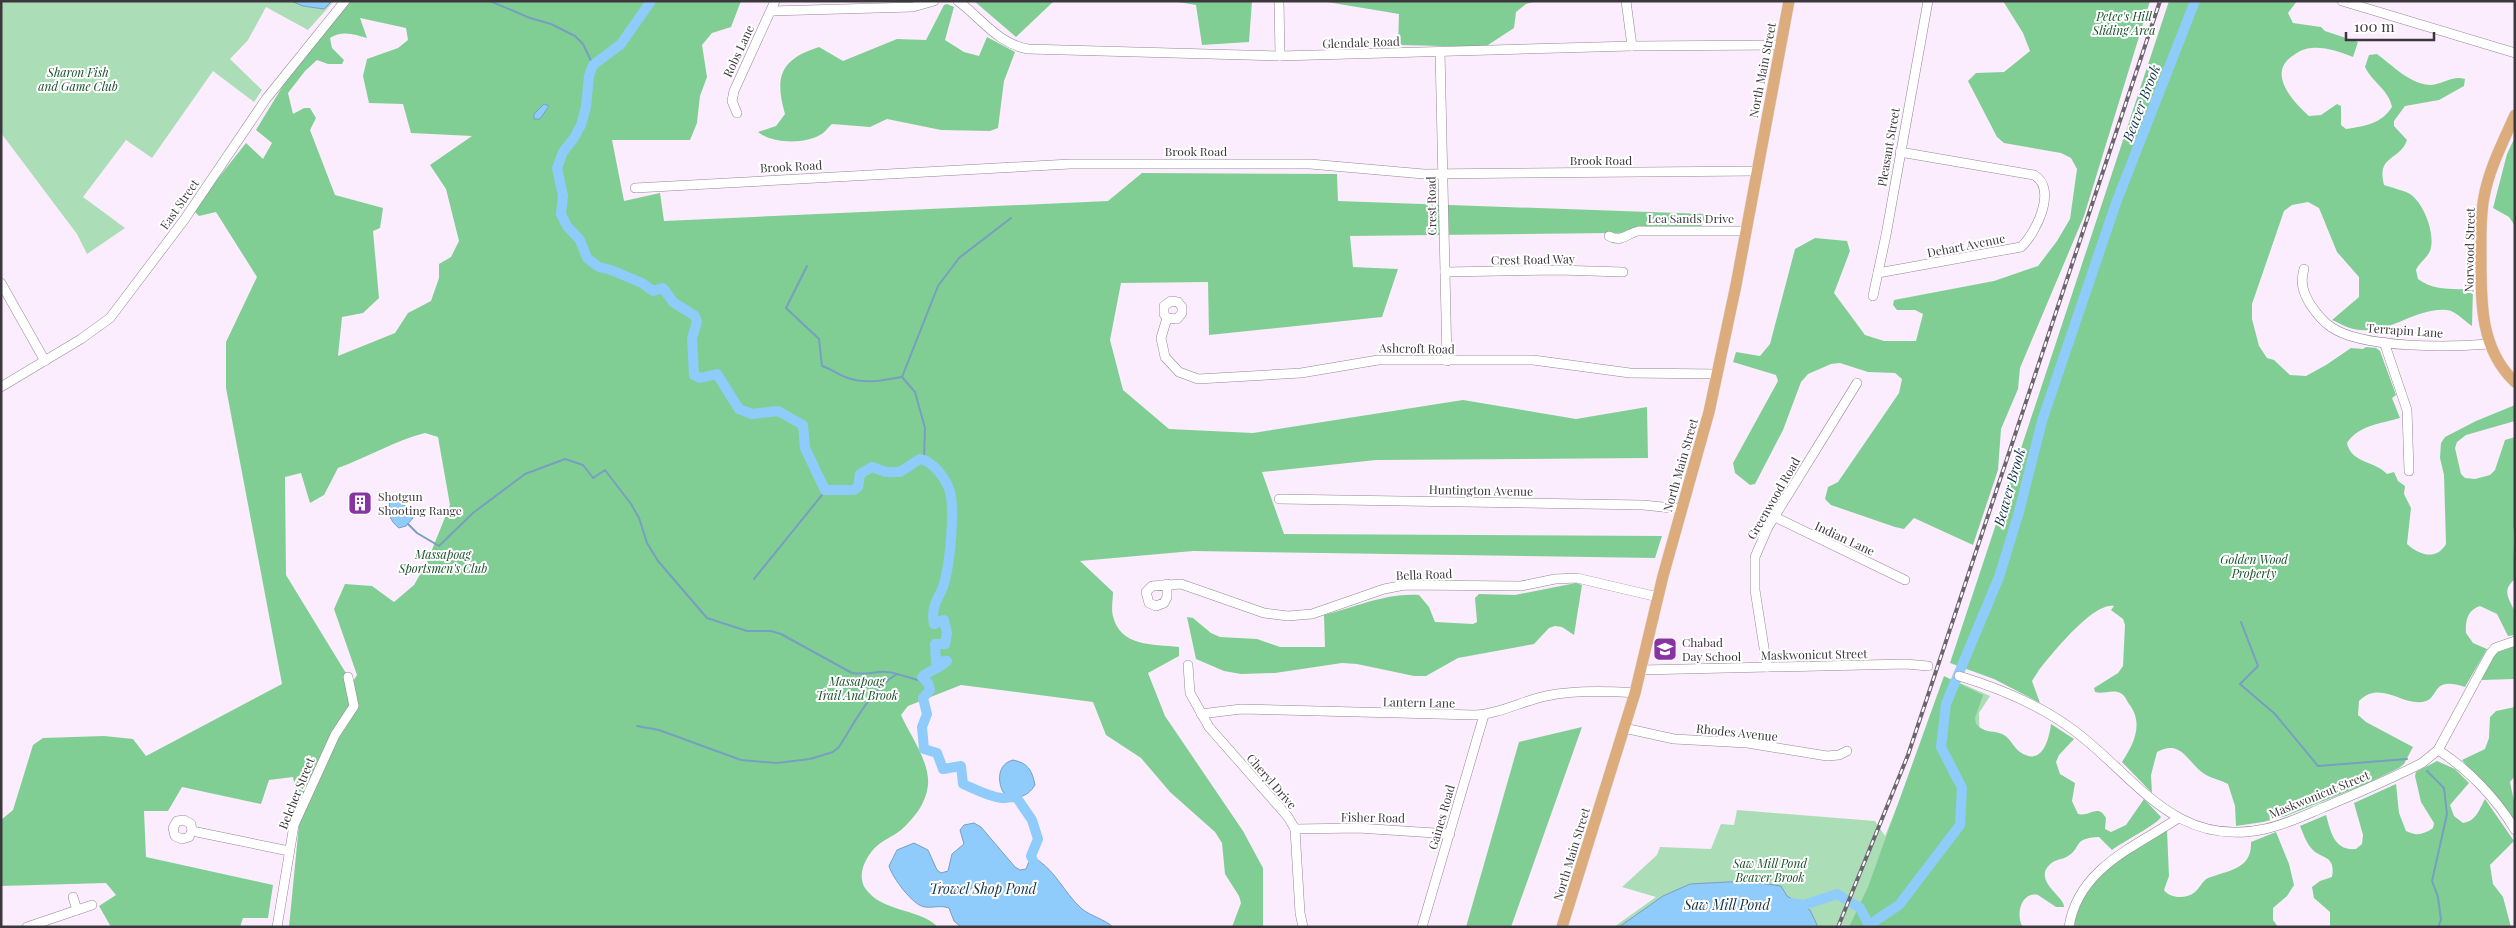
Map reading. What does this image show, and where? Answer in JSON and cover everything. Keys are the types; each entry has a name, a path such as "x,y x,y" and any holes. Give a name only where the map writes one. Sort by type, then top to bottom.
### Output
{"main road":[{"name":"North Main Street","path":"1562,927 1634,693 1718,374 1789,1"},
{"name":"Norwood Street","path":"2515,116 2491,172 2482,210 2482,299 2484,322 2489,344 2504,370 2515,382"}],"street":[{"name":"East Street","path":"1,387 94,330 121,304 184,220 272,92 345,1"},
{"name":"Robs Lane","path":"737,113 732,102 733,93 775,1"},
{"path":"771,10 913,7 934,1"},
{"name":"Glendale Road","path":"958,1 999,37 1021,48 1280,56 1632,46 1780,45"},
{"path":"1278,1 1280,56"},
{"path":"1626,1 1632,46"},
{"name":"Pleasant Street","path":"1873,296 1928,1"},
{"path":"2342,1 2515,53"},
{"name":"Crest Road","path":"1440,51 1447,361"},
{"name":"Dehart Avenue","path":"1878,273 2021,247 2028,241 2037,223 2044,200 2044,187 2034,175 1900,152"},
{"name":"Brook Road","path":"635,188 1070,164 1310,164 1443,174 1757,171"},
{"name":"Lea Sands Drive","path":"1609,236 1615,239 1624,238 1638,231 1746,231"},
{"name":"Terrapin Lane","path":"2304,268 2301,282 2302,289 2322,320 2342,333 2384,342 2433,345 2489,344"},
{"name":"Crest Road Way","path":"1445,272 1558,270 1622,272"},
{"path":"1,283 45,361"},
{"name":"Ashcroft Road","path":"1168,318 1161,333 1162,350 1173,368 1191,378 1285,375 1378,360 1533,360 1636,373 1718,374"},
{"path":"2384,342 2407,410 2409,471"},
{"name":"Greenwood Road","path":"1767,667 1755,590 1754,566 1759,547 1775,517 1856,383"},
{"name":"Huntington Avenue","path":"1279,498 1634,505 1682,509"},
{"name":"Indian Lane","path":"1775,517 1905,580"},
{"name":"Bella Road","path":"1167,584 1190,586 1253,610 1288,616 1312,614 1384,589 1405,585 1521,586 1577,578 1658,597"},
{"name":"Maskwonicut Street","path":"1959,676 2007,692 2059,720 2121,770 2151,800 2177,819 2204,827 2228,831 2264,829 2290,821 2422,763 2438,750 2490,654 2495,648 2515,641"},
{"name":"Maskwonicut Street","path":"1640,670 1906,664 1928,666"},
{"name":"Cheryl Drive","path":"1188,665 1190,694 1201,714 1217,738 1288,817 1295,829 1300,913 1303,927"},
{"name":"Belcher Street","path":"277,927 294,825 338,730 352,711 354,700 348,677"},
{"name":"Lantern Lane","path":"1201,714 1241,709 1484,714 1546,696 1592,692 1634,693"},
{"name":"Gaines Road","path":"1422,927 1484,714"},
{"name":"Rhodes Avenue","path":"1624,728 1674,739 1746,743 1827,756 1843,754 1847,751"},
{"path":"2438,750 2455,761 2471,777 2499,808 2515,830"},
{"path":"2069,927 2070,917 2092,877 2125,850 2177,819"},
{"name":"Fisher Road","path":"1295,829 1358,828 1450,834"},
{"path":"192,831 289,851"},
{"path":"73,897 77,910"},
{"path":"27,927 92,906"}],"green space":[{"name":"Sharon Fish and Game Club","path":"1,1 334,1 308,30 266,7 248,40 230,59 262,90 254,102 213,71 152,158 126,140 83,197 125,228 87,254 77,234 1,133"},
{"path":"350,1 741,1 731,27 712,33 702,45 707,77 700,96 697,123 690,140 612,140 624,201 660,193 664,221 1108,201 1142,173 1337,174 1338,201 1706,214 1699,232 1350,236 1353,267 1398,269 1382,317 1209,335 1208,282 1121,283 1110,340 1123,390 1169,429 1253,433 1463,400 1576,419 1647,407 1648,458 1376,460 1262,472 1284,534 1662,536 1655,558 1193,551 1080,561 1113,592 1113,616 1123,634 1139,642 1179,647 1179,656 1148,673 1165,716 1243,831 1263,868 1263,927 1232,927 1241,903 1239,896 1225,874 1222,843 1215,832 1170,792 1141,758 1106,735 1093,702 961,685 908,706 901,715 923,758 928,776 927,792 915,815 901,830 874,849 862,871 865,888 872,896 890,906 920,916 938,927 289,927 300,814 293,777 269,780 261,804 182,787 168,811 144,811 146,857 273,885 268,918 243,918 240,927 111,927 99,906 116,895 106,883 1,886 1,820 13,810 33,745 43,738 104,736 133,739 146,756 282,684 226,388 226,342 257,277 216,212 199,216 193,210 246,143 263,159 272,143 256,130 284,84","holes":["360,18 406,28 408,40 398,48 367,59 363,76 369,103 403,104 411,133 472,136 430,165 446,189 459,241 451,257 439,264 439,278 431,301 408,313 395,333 338,356 342,317 363,313 379,298 373,231 380,228 383,208 335,195 310,130 316,118 310,108 304,108 293,114 288,93 305,71 317,60 328,64 342,64 344,60 332,48 330,38 343,33 367,38","425,433 438,437 450,505 427,562 414,585 394,602 372,586 345,584 334,609 357,675 352,683 286,575 285,477 301,473 310,503 324,495 338,468 403,440"]},
{"path":"974,1 1054,1 1016,37"},
{"path":"1172,1 1252,1 1249,42 1202,45 1196,5"},
{"path":"1321,1 1537,1 1526,4 1516,12 1514,28 1485,47 1398,45 1399,14"},
{"name":"Petee's Hill Sliding Area","path":"2003,1 2150,1 2084,216 2020,368 2018,389 2001,429 1998,470 1973,545 1914,518 1904,529 1831,505 1825,499 1828,487 1838,482 1899,393 1902,379 1895,373 1868,372 1840,363 1831,364 1808,374 1801,382 1783,430 1755,484 1750,485 1735,473 1733,463 1778,381 1776,375 1733,362 1736,352 1760,356 1770,344 1795,249 1815,238 1847,241 1850,251 1834,293 1865,335 1884,341 1916,341 1923,314 1915,310 1897,310 1893,305 1894,300 1994,281 2038,266 2057,241 2070,219 2077,169 2071,158 2061,153 2004,143 1997,137 1968,81 1976,73 2004,72 2030,51 2023,33"},
{"name":"Golden Wood Property","path":"2169,1 2297,1 2288,13 2293,23 2321,27 2325,31 2358,42 2353,57 2328,49 2307,49 2294,55 2286,62 2282,70 2282,78 2289,95 2309,116 2321,115 2337,104 2341,106 2341,125 2346,129 2378,121 2392,107 2388,96 2365,67 2369,55 2377,54 2402,74 2424,84 2431,85 2456,78 2465,79 2464,86 2439,100 2405,106 2394,121 2394,126 2407,140 2404,147 2386,163 2382,175 2384,185 2410,194 2415,198 2428,220 2431,237 2430,251 2416,270 2418,279 2431,286 2451,289 2473,289 2472,326 2457,314 2447,310 2425,312 2383,328 2372,330 2354,329 2332,320 2359,297 2359,277 2337,252 2319,208 2308,202 2292,205 2284,211 2252,304 2252,319 2259,346 2267,358 2274,360 2290,375 2306,376 2351,348 2376,348 2380,351 2396,395 2392,398 2400,418 2364,429 2347,443 2349,450 2358,458 2376,466 2387,474 2394,472 2398,481 2405,486 2404,494 2411,508 2407,544 2412,548 2422,553 2432,554 2437,553 2446,544 2444,475 2440,458 2441,443 2445,437 2476,421 2515,405 2515,421 2466,435 2457,442 2455,448 2461,474 2465,478 2475,479 2490,475 2495,470 2505,440 2515,437 2515,522 2513,540 2515,579 2507,590 2507,594 2515,613 2515,635 2508,636 2497,614 2480,606 2473,610 2468,616 2466,633 2473,643 2487,649 2465,687 2446,684 2437,689 2428,700 2422,702 2414,702 2383,693 2367,695 2359,701 2358,715 2366,722 2413,747 2404,764 2366,784 2286,816 2236,826 2235,806 2228,784 2200,771 2179,750 2173,748 2157,752 2151,775 2152,793 2122,762 2136,733 2137,726 2133,711 2125,697 2119,692 2095,692 2094,688 2118,673 2123,666 2125,625 2123,619 2111,610 2114,606 2105,607 2084,620 2039,670 2032,681 2040,703 1994,679 1950,663"},
{"path":"947,4 954,7 945,40 964,52 979,56 987,37 1015,52 1004,81 998,128 990,131 941,130 887,119 870,127 832,124 823,133 814,138 797,141 771,139 758,132 776,126 785,114 780,89 781,79 789,63 796,57 819,47 843,61 897,39 926,40 944,5"},
{"path":"2515,137 2515,226 2509,217 2493,208 2507,154"},
{"path":"1576,583 1582,585 1574,635 1562,627 1555,626 1549,628 1534,644 1458,658 1426,676 1414,676 1357,664 1342,663 1275,673 1241,674 1224,671 1196,659 1187,617 1193,618 1211,633 1220,637 1257,639 1280,647 1325,647 1324,615 1371,601 1394,596 1419,595 1429,607 1435,622 1473,624 1477,622 1475,598 1479,594 1515,595"},
{"path":"2515,646 2515,679 2481,680 2496,653"},
{"path":"1944,676 1983,695 1975,718 1976,724 1983,730 2004,735 2020,752 2028,756 2039,754 2043,750 2051,724 2074,739 2059,755 2056,762 2060,774 2075,783 2072,801 2078,814 2100,811 2106,818 2105,829 2111,832 2126,825 2144,799 2161,817 2154,824 2112,850 2099,837 2085,839 2068,856 2053,862 2047,868 2046,881 2064,907 2056,907 2038,895 2027,897 2021,905 2020,911 2023,927 1849,927 1868,887"},
{"name":"Saw Mill Pond Beaver Brook","path":"1958,682 1990,696 1979,713 1983,833 1935,927 1614,927 1656,897 1622,887 1657,855 1660,847 1711,849 1721,824 1734,825 1737,810 1875,821 1885,836 1939,704"},
{"path":"2515,707 2515,776 2510,782 2515,806 2514,819 2462,760 2485,749 2489,738 2490,717 2496,711"},
{"path":"1582,727 1511,927 1466,927 1519,742"},
{"path":"2437,761 2455,769 2469,783 2450,805 2454,816 2463,823 2471,820 2477,814 2485,799 2514,841 2490,865 2493,884 2503,897 2511,927 2330,927 2330,912 2314,898 2312,887 2320,881 2332,877 2332,864 2327,858 2311,848 2300,826 2326,815 2332,834 2338,844 2349,849 2356,849 2362,844 2363,835 2354,803 2396,784 2399,813 2406,831 2413,834 2426,832 2433,828 2434,823 2421,802 2415,776 2416,772"},
{"path":"2167,830 2169,876 2164,890 2170,895 2179,897 2192,894 2208,878 2243,864 2248,858 2251,842 2276,832 2289,864 2294,885 2287,896 2273,908 2273,920 2278,927 2074,927 2078,910 2096,881 2122,858"}],"water":[{"path":"291,1 332,1 324,9 303,6"},
{"path":"544,104 549,106 540,119 534,119 534,114"},
{"path":"398,501 411,510 413,518 406,526 399,528 391,520 389,513 390,502"},
{"path":"1013,760 1026,765 1035,785 1025,795 1017,797 1003,792 1000,782 1000,773 1004,765"},
{"name":"Trowel Shop Pond","path":"974,823 981,827 1015,867 1020,870 1026,869 1031,856 1053,874 1082,909 1113,927 961,927 954,921 949,908 925,907 915,902 899,884 889,866 897,850 914,843 928,850 937,870 941,873 948,871 952,854 964,844 960,830 964,825"},
{"name":"Saw Mill Pond","path":"1746,881 1781,886 1787,896 1810,910 1818,927 1619,927 1663,896 1690,884"}],"waterway":[{"path":"490,1 530,18 551,24 575,36 583,44 593,65"},
{"path":"651,1 621,44 593,65 589,76 586,107 581,125 563,152 557,168 563,196 561,214 567,226 580,240 587,258 599,267 642,283 653,291 663,288 673,302 695,316 697,322 692,338 694,375 700,378 717,374 739,409 752,414 778,411 803,425 805,448 825,490 854,490 858,487 860,474 872,467 886,472 900,472 920,459 930,463 943,477 950,492 952,511 951,536 945,580 933,611 933,617 934,624 944,620 947,633 945,644 935,644 936,662 947,661 922,677 928,683 930,690 923,698 927,714 922,727 924,749 937,753 943,769 961,766 963,784 992,796 1017,798 1032,820 1038,839 1031,856 1036,867"},
{"name":"Beaver Brook","path":"1852,903 1860,908 1869,925 1899,905 1960,825 1962,788 1941,747 1946,704 1999,577 2019,512 2042,421 2116,203 2195,1"},
{"path":"924,459 925,428 915,392 902,377 938,286 959,258 1011,218"},
{"path":"807,266 786,308 819,339 822,366 844,377 863,381 902,377"},
{"path":"408,524 417,533 439,546 473,513 525,474 565,459 583,465 593,478 605,470 631,504 639,518 647,543 658,561 707,618 747,631 771,631 781,634 852,673 891,672 897,674"},
{"path":"754,579 826,490"},
{"path":"2241,622 2258,666 2240,684 2275,714 2318,766 2407,759"},
{"path":"637,726 659,730 741,760 777,763 810,759 833,752 839,747 871,697 897,674 928,683"},
{"path":"2427,771 2444,788 2447,814 2432,881 2438,897 2441,920 2438,927"},
{"name":"Beaver Brook","path":"1792,903 1804,905 1837,894 1845,899"}],"railway":[{"path":"1838,927 1908,755 2160,1"}],"place":[{"name":"Shotgun Shooting Range","path":"360,503"},
{"name":"Chabad Day School","path":"1665,649"}],"park label":[{"name":"Massapoag Sportsmen's Club","path":"443,561"},
{"name":"Massapoag Trail And Brook","path":"857,688"}]}
